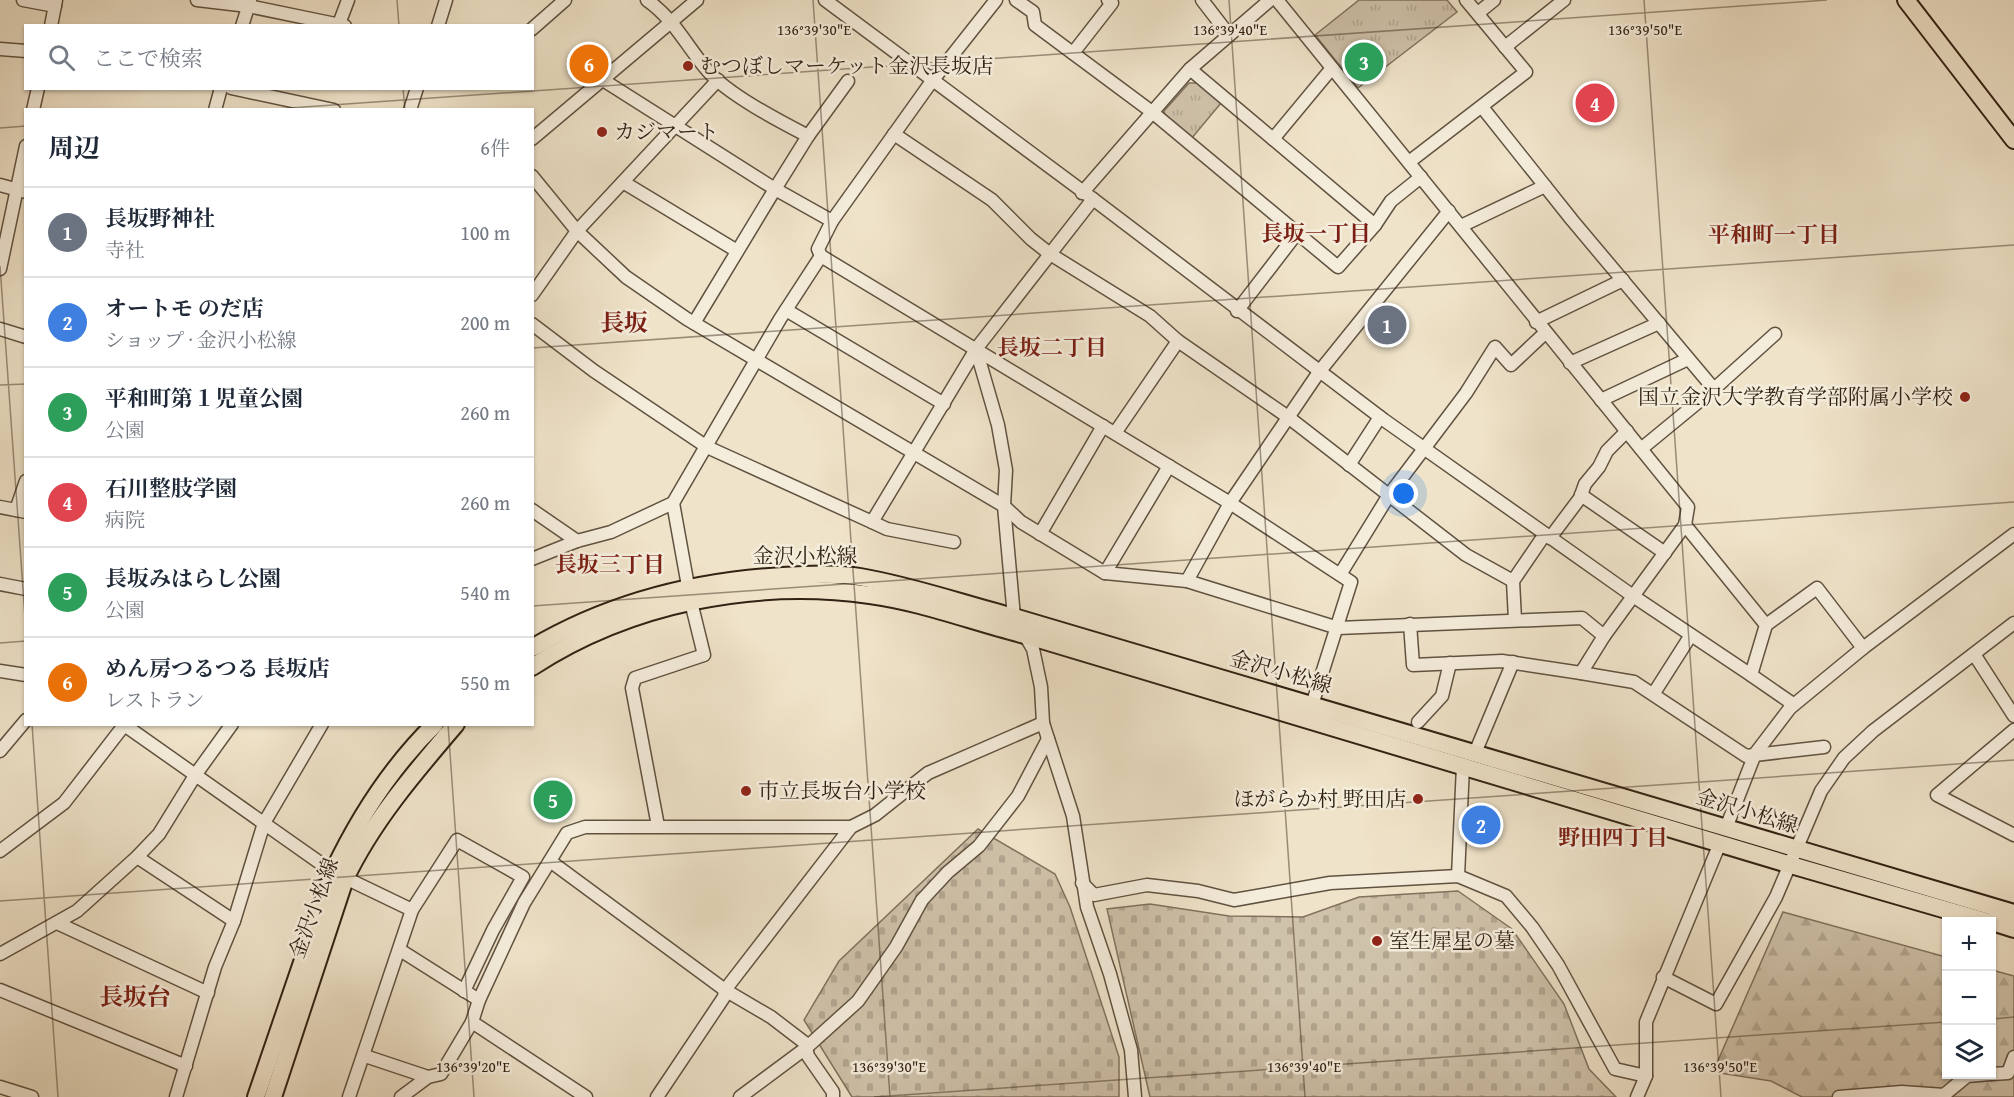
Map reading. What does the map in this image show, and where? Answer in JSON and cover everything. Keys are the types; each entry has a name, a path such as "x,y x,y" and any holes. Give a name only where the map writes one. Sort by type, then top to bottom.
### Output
{"main road":[{"path":"1906,0 2014,140"},
{"name":"金沢小松線","path":"534,647 595,615 689,594 738,578 802,575 858,576 919,590 1014,617 1475,753 1975,917"},
{"name":"金沢小松線","path":"534,667 591,635 689,594 814,590 870,595 909,603 1025,635 1463,766 1723,835"},
{"name":"金沢小松線","path":"273,1097 348,841 393,773 433,726"},
{"name":"金沢小松線","path":"256,1097 339,876 354,861 411,778 454,726"},
{"name":"金沢小松線","path":"1793,857 2014,913"},
{"name":"金沢小松線","path":"1996,924 2014,929"}],"street":[{"path":"23,0 55,3 51,24"},
{"path":"197,0 249,3 338,24"},
{"path":"342,24 348,0"},
{"path":"439,24 446,0"},
{"path":"534,27 566,0"},
{"path":"647,0 674,22 708,71 718,80 773,118 808,136"},
{"path":"534,137 674,22 697,0"},
{"path":"825,0 1318,372 1633,596 1790,702 1790,708"},
{"path":"996,0 932,81 832,222 818,249 821,256 1230,503 1341,573 1351,582 1312,705"},
{"path":"1016,0 1033,12 1035,25 1152,112 1338,267 1375,225 1391,201 1420,177"},
{"path":"1073,53 1112,3 1108,0"},
{"path":"1202,0 1229,35"},
{"path":"872,522 975,349 1050,254 1087,196 1152,112 1190,69 1270,0"},
{"path":"1277,0 1688,507 1685,525 1604,636 1581,673"},
{"path":"1409,162 1526,72 1467,0"},
{"path":"1478,14 1494,0"},
{"path":"1505,47 1564,0"},
{"path":"243,24 249,3"},
{"path":"0,48 24,51"},
{"path":"1273,139 1332,68"},
{"path":"1190,69 1375,225"},
{"path":"603,80 775,189 832,222"},
{"path":"534,292 577,231 718,80"},
{"path":"694,323 808,136 848,81"},
{"path":"33,108 38,90"},
{"path":"216,108 220,90"},
{"path":"240,90 325,108"},
{"path":"411,108 416,90"},
{"path":"1482,107 1714,389"},
{"path":"894,134 993,200 1031,239 1050,254 1150,316 1178,341 1288,417 1466,555 1513,581"},
{"path":"0,269 21,191 24,164"},
{"path":"534,178 577,231 626,277 694,323 1004,506 1021,522 1105,573 1187,581 1338,628 1582,618 1604,636"},
{"path":"623,182 737,251"},
{"path":"0,185 21,191"},
{"path":"1461,226 1545,186"},
{"path":"1187,581 1230,503 1318,372 1449,211"},
{"path":"1238,310 1297,233"},
{"path":"534,558 577,540 611,532 673,503 786,310 821,256"},
{"path":"1536,322 1623,280"},
{"path":"786,310 944,404"},
{"path":"1570,363 1659,323"},
{"path":"534,325 706,447 887,529 954,542"},
{"path":"0,329 24,336"},
{"path":"1341,573 1389,495 1422,448 1466,393 1495,347 1511,365 1545,333"},
{"path":"1641,449 1714,389 1775,334"},
{"path":"1115,433 1178,341"},
{"path":"975,349 1000,436 1006,470 1004,506 1014,617 1035,655 1041,687 1043,723 1073,816 1087,907 1110,974 1131,1050 1135,1097"},
{"path":"1601,400 1689,359"},
{"path":"1349,465 1380,417"},
{"path":"1040,534 1103,426"},
{"path":"1515,620 1513,581 1581,495 1585,484 1608,451 1627,431"},
{"path":"1105,573 1169,466"},
{"path":"0,507 21,511 24,493"},
{"path":"1581,495 1665,553"},
{"path":"658,826 632,688 635,678 704,656 689,594 673,503"},
{"path":"534,511 577,540"},
{"path":"1685,525 1766,625"},
{"path":"1637,1097 1646,1076 1646,1022 1755,754 1790,708 1863,648 2014,534"},
{"path":"0,584 24,589"},
{"path":"1751,675 1766,625 1817,588 1863,648"},
{"path":"1663,977 1716,1004 1793,857 1821,790 1844,758 1873,731 2014,623"},
{"path":"1410,624 1413,665 1513,662 1634,682 1654,693 1746,756 1824,747"},
{"path":"1654,693 1691,635"},
{"path":"1974,654 2014,716"},
{"path":"1475,753 1513,662"},
{"path":"1418,722 1442,696 1450,663"},
{"path":"0,671 24,675"},
{"path":"0,751 24,722"},
{"path":"657,1097 724,997 725,990 851,827 875,814 928,773 1043,723"},
{"path":"0,851 63,803 123,726"},
{"path":"125,726 339,876 412,910"},
{"path":"0,954 77,912 137,857 159,834 196,774 231,726"},
{"path":"176,1097 264,823 321,726"},
{"path":"2014,730 1936,795 2014,835"},
{"path":"740,1097 806,1048 858,1001 896,947 922,900 948,872 979,846 1012,804 1048,739"},
{"path":"1458,876 1463,766"},
{"path":"401,1097 428,1077 441,1074 472,1022 479,1000 524,903 567,833 585,827 851,827"},
{"path":"349,1097 365,1056 412,910 457,840 523,877 493,930 464,991"},
{"path":"137,857 234,921"},
{"path":"550,861 725,990 771,1017 805,1043 808,1056 833,1092 833,1097"},
{"path":"1082,883 1094,895 1147,885 1198,891 1234,900 1330,882 1458,876 1506,896 1532,927 1558,965 1615,1069 1646,1076"},
{"path":"57,923 208,993"},
{"path":"400,951 479,1000"},
{"path":"0,990 186,1066"},
{"path":"472,1022 586,1097"},
{"path":"365,1056 428,1077"},
{"path":"1996,1074 2008,1073 2014,1057"},
{"path":"1839,1097 1902,1092 1944,1095 1963,1079"},
{"path":"0,1087 32,1097"}],"green space":[{"path":"1359,0 1447,0 1457,12 1358,88 1315,35"},
{"path":"1189,83 1199,83 1221,103 1191,139 1166,119 1164,111"},
{"path":"978,829 1055,874 1070,907 1119,1057 1119,1097 852,1097 804,1020 839,961"},
{"path":"1458,891 1512,929 1564,1004 1589,1069 1616,1097 1150,1097 1107,909 1150,904 1229,916 1303,917 1359,897"},
{"path":"1783,912 1942,956 1942,1079 1996,1079 1996,971 2014,976 2014,1097 1802,1097 1771,1081 1713,1072"}],"place":[{"name":"平和町第１児童公園","path":"1364,62"},
{"name":"めん房つるつる 長坂店","path":"589,64"},
{"name":"むつぼしマーケット金沢長坂店","path":"688,66"},
{"name":"石川整肢学園","path":"1595,103"},
{"name":"カジマート","path":"602,132"},
{"name":"長坂野神社","path":"1387,325"},
{"name":"国立金沢大学教育学部附属小学校","path":"1965,397"},
{"name":"市立長坂台小学校","path":"746,791"},
{"name":"ほがらか村 野田店","path":"1418,799"},
{"name":"長坂みはらし公園","path":"553,800"},
{"name":"オートモ のだ店","path":"1481,825"},
{"name":"室生犀星の墓","path":"1377,941"}],"district":[{"name":"長坂一丁目","path":"1316,233"},
{"name":"平和町一丁目","path":"1774,234"},
{"name":"長坂","path":"624,323"},
{"name":"長坂二丁目","path":"1052,347"},
{"name":"長坂三丁目","path":"610,564"},
{"name":"野田四丁目","path":"1613,837"},
{"name":"長坂台","path":"135,997"}]}
